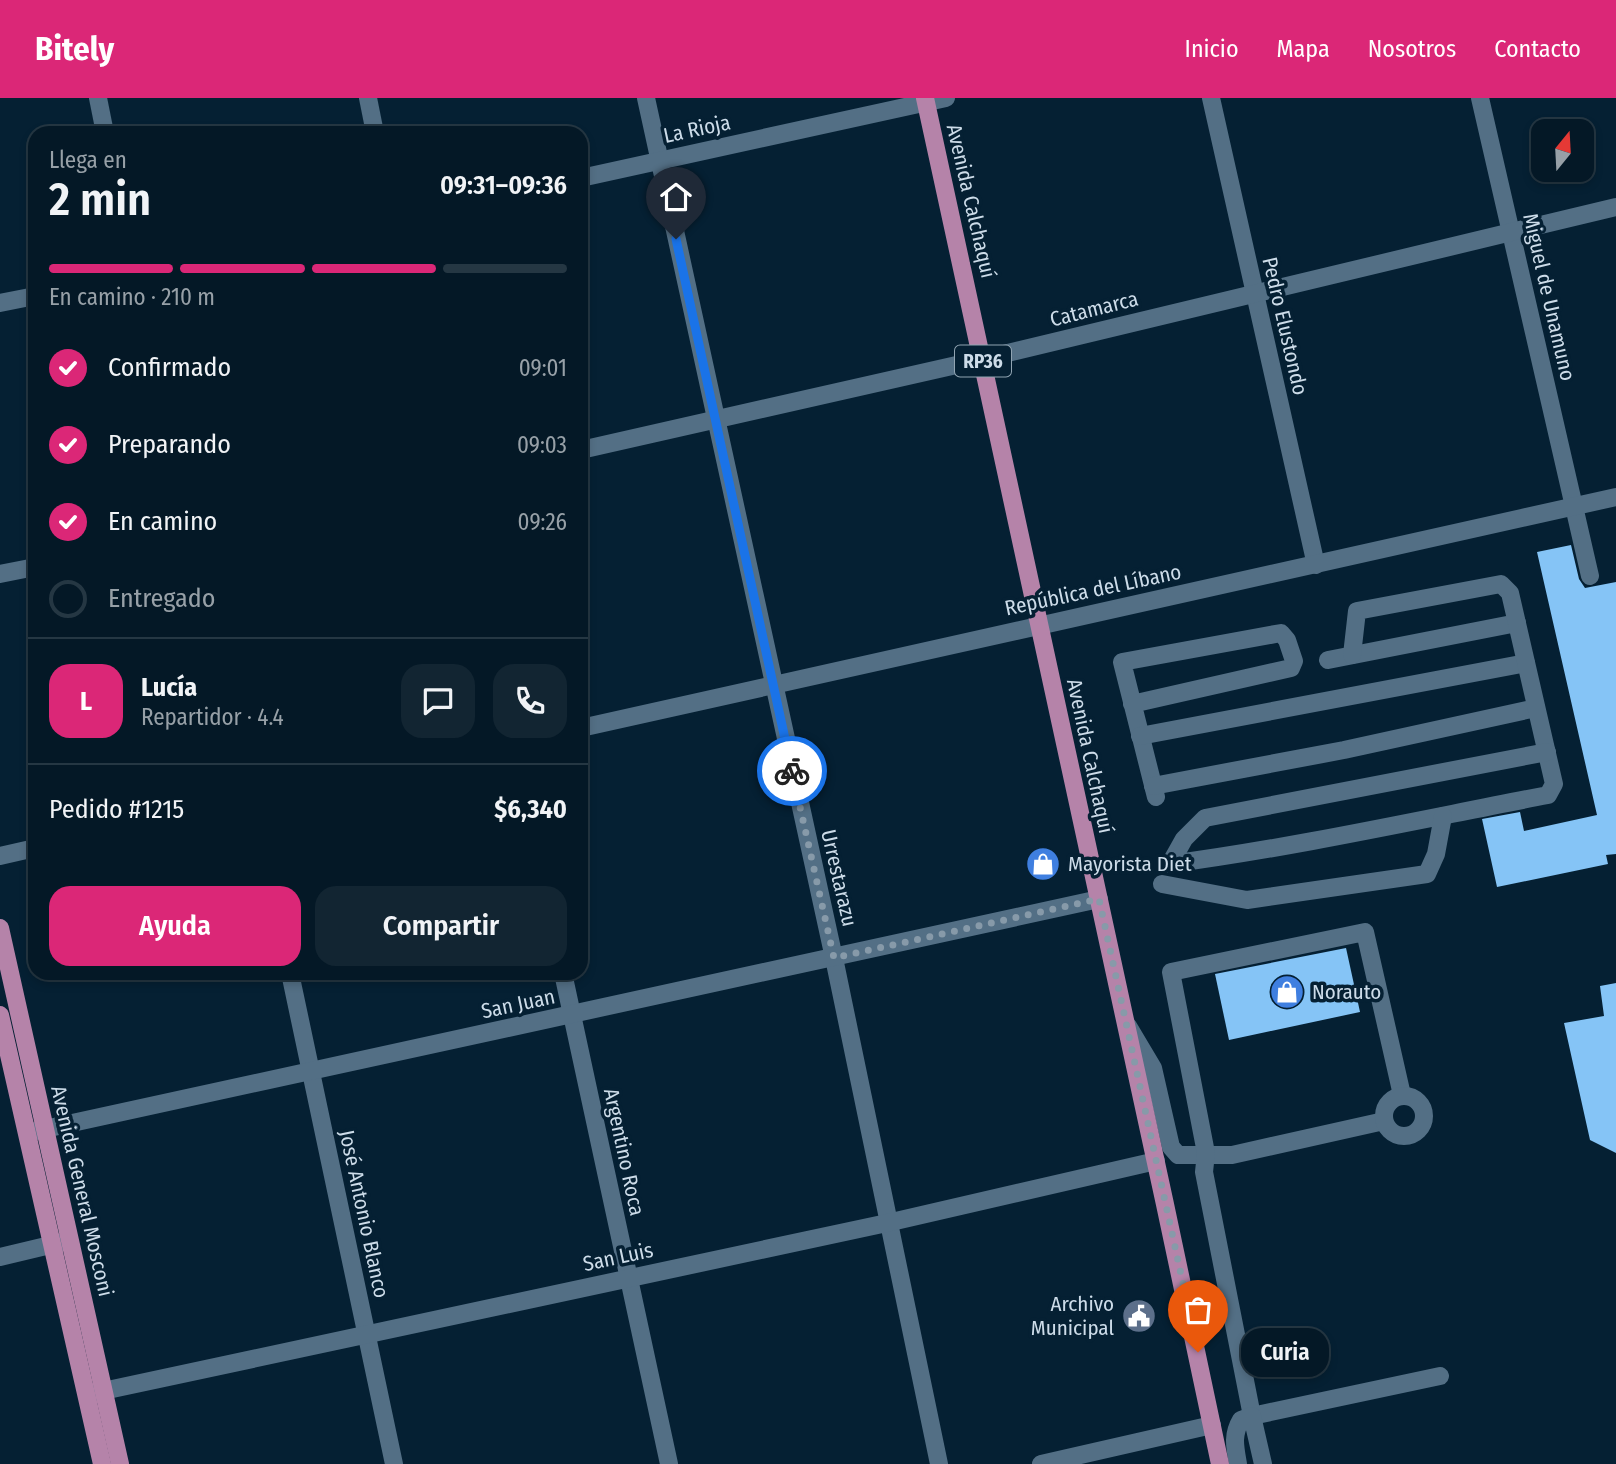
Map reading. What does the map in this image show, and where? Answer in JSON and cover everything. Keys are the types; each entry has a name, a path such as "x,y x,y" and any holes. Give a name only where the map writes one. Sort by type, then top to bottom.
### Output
{"main road":[{"name":"Avenida Calchaquí","path":"925,100 1220,1464"},
{"name":"Avenida General Mosconi","path":"0,928 12,1054"},
{"name":"Avenida General Mosconi","path":"0,1015 36,1131 96,1392 120,1464"},
{"name":"Avenida General Mosconi","path":"96,1392 102,1464"}],"street":[{"path":"98,98 104,126"},
{"path":"368,98 374,126"},
{"name":"Urrestarazu","path":"646,98 834,958 939,1464"},
{"name":"La Rioja","path":"588,176 925,100 946,98"},
{"name":"Pedro Elustondo","path":"1211,98 1316,565"},
{"name":"Miguel de Unamuno","path":"1480,98 1590,576"},
{"name":"Catamarca","path":"588,448 983,359 1616,207"},
{"path":"0,303 28,297"},
{"name":"República del Líbano","path":"588,726 1616,497"},
{"path":"0,575 28,569"},
{"path":"1352,655 1357,611 1502,584 1510,593 1536,708 1547,752 1554,783 1548,795 1223,858 1170,864 1184,839 1205,818 1547,752"},
{"path":"1328,660 1517,623"},
{"path":"1132,704 1291,668 1294,661 1287,640 1281,633 1122,662 1132,704 1154,792 1536,708"},
{"path":"1140,736 1526,663"},
{"path":"1161,884 1247,900 1427,874 1436,854 1443,816"},
{"path":"0,856 28,850"},
{"name":"San Juan","path":"36,1131 1099,899"},
{"path":"1263,1464 1204,1172 1206,1153 1171,972 1365,932 1402,1096"},
{"name":"José Antonio Blanco","path":"292,980 394,1464"},
{"name":"Argentino Roca","path":"565,980 669,1464"},
{"path":"1126,1023 1153,1068 1171,1147 1178,1155 1232,1155 1384,1121"},
{"path":"1402,1096 1420,1102 1424,1114 1422,1125 1414,1133 1403,1136 1391,1131 1384,1121 1390,1101 1402,1096"},
{"name":"San Luis","path":"96,1392 887,1223 1156,1161"},
{"path":"0,1257 61,1242"},
{"path":"1238,1464 1234,1442 1241,1420 1440,1376"},
{"path":"1041,1464 1212,1425"}],"building":[{"path":"1571,545 1579,579 1585,588 1616,582 1616,854 1606,855 1608,864 1497,887 1482,819 1520,812 1524,831 1597,815 1537,552"},
{"name":"Norauto","path":"1346,948 1360,1012 1229,1040 1215,974"},
{"path":"1616,983 1616,1153 1590,1140 1564,1023 1604,1016 1600,986"}],"way so far":[{"path":"792,771 834,958 1099,899 1198,1352"}],"place":[{"name":"Mayorista Diet","path":"1043,864"},
{"name":"Norauto","path":"1287,992"},
{"name":"Archivo Municipal","path":"1139,1316"},
{"name":"Curia","path":"1198,1352"}],"route":[{"path":"676,239 792,771"}]}
